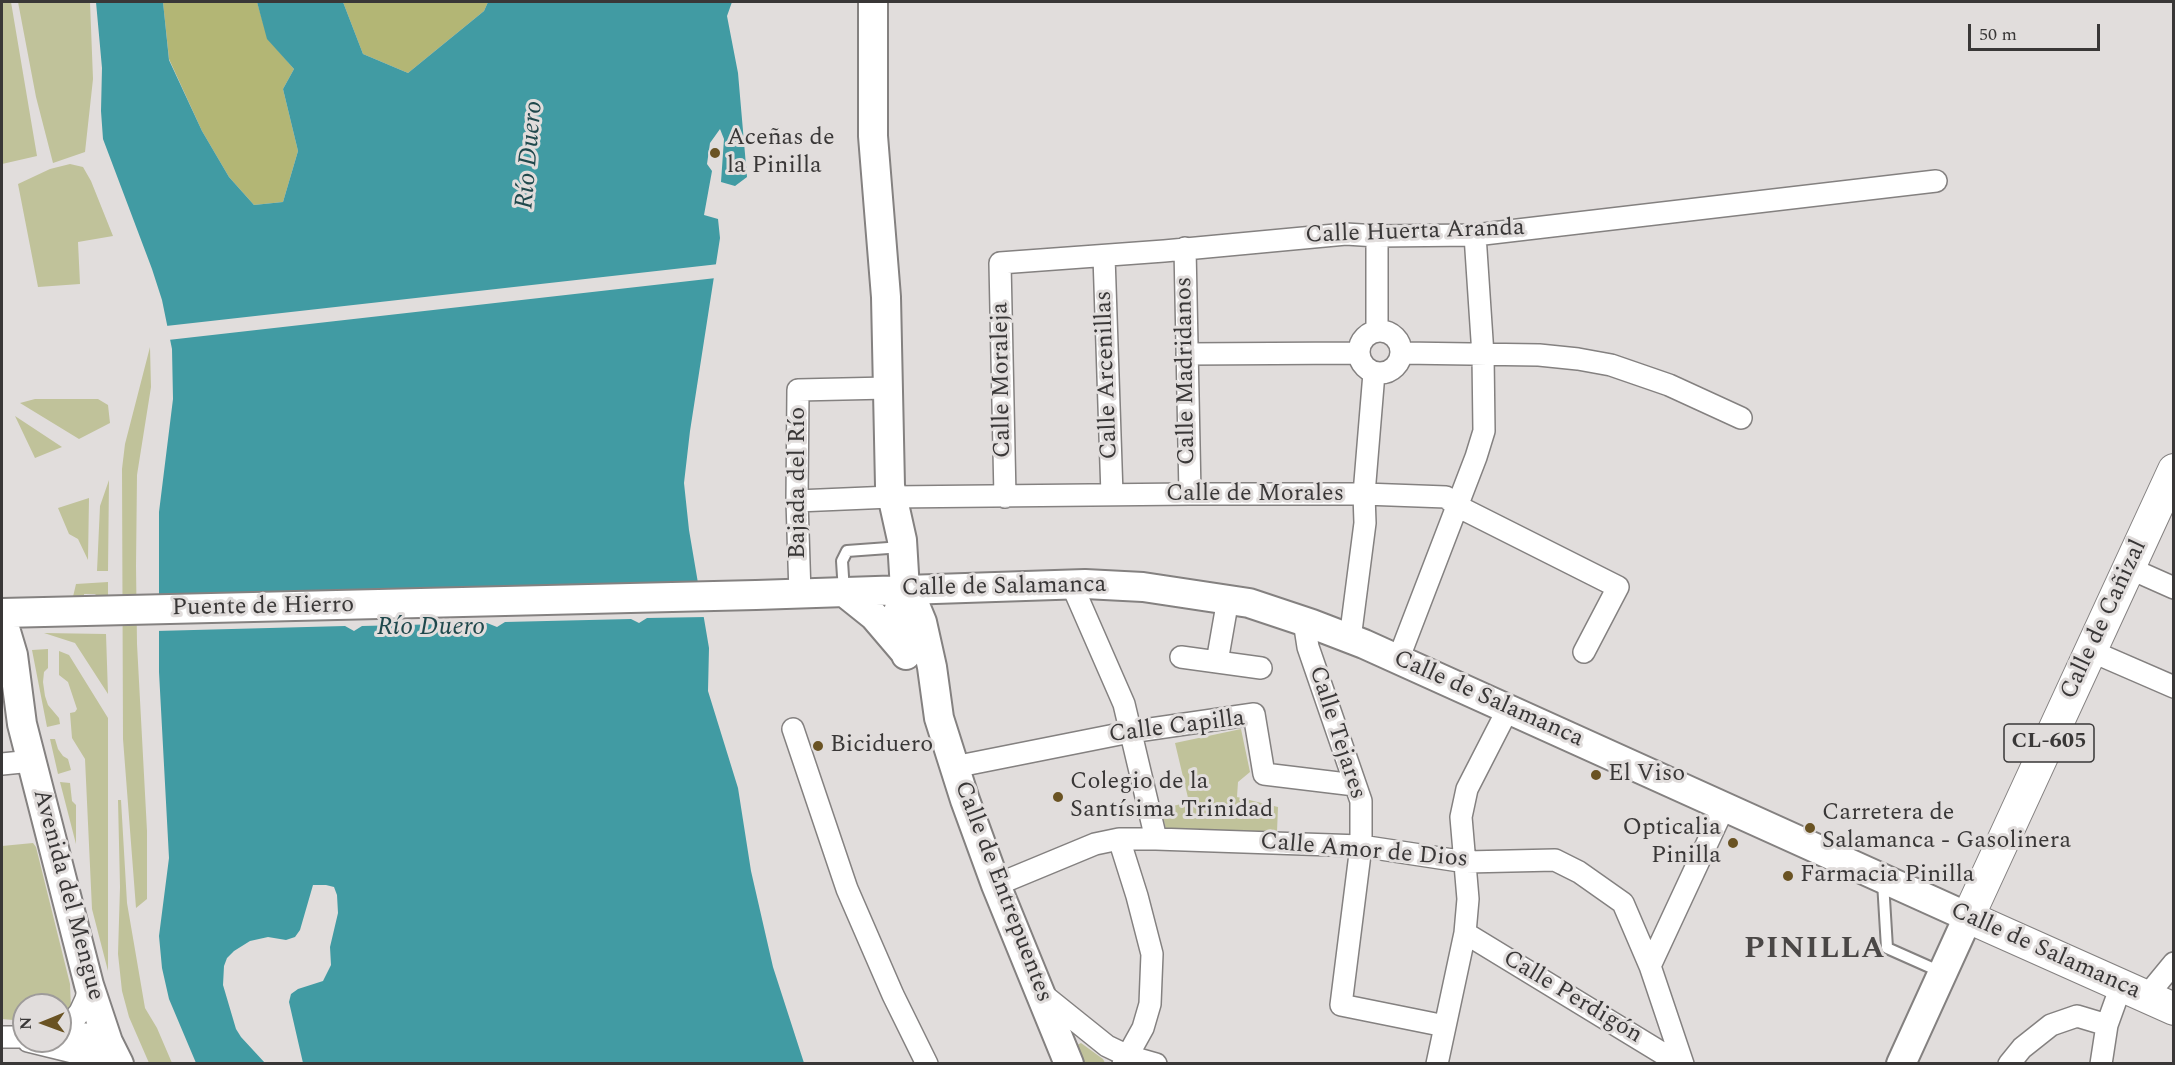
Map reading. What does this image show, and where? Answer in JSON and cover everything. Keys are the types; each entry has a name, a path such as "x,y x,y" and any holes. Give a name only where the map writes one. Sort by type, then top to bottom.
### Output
{"main road":[{"path":"873,2 873,136 886,297 891,497 901,531 905,590"},
{"name":"Calle de Cañizal","path":"1901,1064 2174,470"},
{"name":"Calle de Salamanca","path":"756,595 1072,585 1143,587 1249,603 1304,621 1398,660 2147,997"},
{"name":"Calle de Entrepuentes","path":"905,590 898,620 898,633 906,655 939,718"},
{"name":"Calle de Entrepuentes","path":"905,590 922,622 932,667 939,718 954,767 996,885 1069,1064"},
{"name":"Calle de Entrepuentes","path":"844,592 874,616 906,655"},
{"name":"Puente de Hierro","path":"2,613 756,595"},
{"path":"7,665 14,640 22,627 33,616 44,613"},
{"name":"Avenida del Mengue","path":"2,618 7,665 109,1056"}],"street":[{"name":"Calle Huerta Aranda","path":"1000,263 1346,234 1475,235 1936,181"},
{"path":"1398,660 1484,431 1484,355 1475,235"},
{"path":"1377,236 1377,329"},
{"name":"Calle Madridanos","path":"1185,248 1190,494"},
{"name":"Calle Arcenillas","path":"1104,255 1112,495"},
{"name":"Calle Moraleja","path":"1000,263 1005,497"},
{"path":"1377,329 1395,335 1402,353 1398,365 1387,373 1374,373 1362,366 1358,353 1363,337 1377,329"},
{"path":"1187,354 1358,353"},
{"path":"1402,353 1539,355 1578,359 1611,366 1669,385 1740,418"},
{"path":"1350,639 1365,523 1364,494 1374,373"},
{"name":"Bajada del Río","path":"800,594 797,501 798,390 888,388"},
{"name":"Calle de Morales","path":"797,501 891,497 1190,494 1364,494 1446,497 1457,506 1618,587 1584,652"},
{"path":"2129,568 2174,588"},
{"path":"1072,585 1125,704 1156,838"},
{"path":"1217,662 1228,599"},
{"name":"Calle Tejares","path":"1304,621 1308,647 1361,801 1361,846 1341,1005 1445,1026"},
{"path":"2091,651 2174,687"},
{"path":"1181,657 1261,668"},
{"path":"1437,1064 1465,933 1468,899 1461,817 1467,789 1508,709"},
{"name":"Calle Capilla","path":"954,767 1130,732 1254,714 1264,774 1355,785"},
{"path":"794,729 847,889 893,995 927,1064"},
{"path":"2,765 32,761"},
{"path":"1650,966 1724,807"},
{"name":"Calle Amor de Dios","path":"996,885 1095,844 1119,839 1156,838 1361,846 1466,862 1555,860 1580,872 1623,903 1650,966 1682,1064"},
{"path":"1119,839 1152,954 1150,1004 1143,1028 1125,1060"},
{"name":"Calle Perdigón","path":"1465,933 1682,1064"},
{"path":"2101,1064 2107,1025 2147,997 2174,963"},
{"path":"72,1022 80,1012 89,985"},
{"path":"1041,993 1125,1060 1156,1064"},
{"path":"2009,1064 2022,1048 2051,1025 2077,1016 2107,1025"},
{"path":"72,1033 86,1034 109,1056"},
{"path":"72,1052 109,1056"}],"lane":[{"path":"844,592 842,561 847,551 903,547"},
{"path":"1883,879 1887,948 1942,973"}],"green space":[{"path":"2,2 11,2 37,156 2,164"},
{"path":"18,2 90,2 93,79 85,152 53,163 36,97"},
{"path":"163,2 257,2 268,39 294,69 283,89 298,151 283,202 254,205 229,177 202,131 169,59"},
{"path":"343,2 488,2 484,11 408,73 363,54"},
{"path":"70,164 83,167 113,236 78,242 80,284 38,287 18,184 50,169"},
{"path":"150,347 151,387 137,475 136,566 137,644 147,831 147,899 136,908 123,739 122,469 125,444"},
{"path":"35,399 98,399 108,405 110,423 79,439 20,403"},
{"path":"15,416 62,447 35,458"},
{"path":"109,480 108,571 97,571 100,506"},
{"path":"89,498 88,560 78,539 69,534 58,508"},
{"path":"108,582 108,598 99,598 95,594 84,594 84,601 72,601 76,584"},
{"path":"44,633 106,634 108,694 75,643"},
{"path":"48,649 48,668 44,672 43,682 45,696 48,705 59,718 60,724 47,727 32,650"},
{"path":"59,651 69,655 108,718 108,971 92,909 85,759 72,738 70,713 77,709 68,682 59,675"},
{"path":"1241,729 1250,772 1238,782 1237,797 1278,807 1277,832 1167,834 1161,809 1189,802 1175,743"},
{"path":"50,739 55,739 58,749 68,759 71,770 58,774"},
{"path":"60,782 70,783 72,801 76,805 76,844"},
{"path":"118,800 121,800 127,903 145,1008 157,1028 172,1063 149,1063 129,1017 122,991 118,954 120,887"},
{"path":"33,843 36,847 70,984 70,993 12,993 12,1020 2,1019 2,846"},
{"path":"1081,1043 1105,1063 1081,1063 1075,1046"}],"water":[{"name":"Río Duero","path":"96,2 163,2 169,60 202,131 229,177 254,205 283,202 298,151 283,89 294,69 267,39 257,2 343,2 363,54 408,73 484,11 488,2 732,2 727,16 738,73 747,177 735,186 721,182 724,139 720,129 710,143 707,164 712,171 704,215 718,219 720,238 684,483 689,530 709,648 708,691 738,788 751,871 773,967 804,1063 303,1063 289,1002 291,994 298,989 323,981 331,965 330,947 338,913 334,887 313,885 300,930 295,937 286,940 268,937 250,941 234,951 227,958 224,966 223,985 236,1029 265,1063 196,1063 169,999 162,968 159,936 169,858 159,672 159,512 173,399 172,349 162,300 152,269 103,139 102,68"}],"pier":[{"path":"719,264 716,278 168,340 166,326"},
{"path":"701,583 706,617 647,618 639,623 631,619 505,622 497,627 487,623 362,626 354,631 345,626 156,631 156,597"}],"place":[{"name":"Aceñas de la Pinilla","path":"715,153"},
{"name":"Biciduero","path":"818,746"},
{"name":"El Viso","path":"1596,775"},
{"name":"Colegio de la Santísima Trinidad","path":"1058,797"},
{"name":"Carretera de Salamanca - Gasolinera","path":"1810,828"},
{"name":"Opticalia Pinilla","path":"1733,843"},
{"name":"Farmacia Pinilla","path":"1788,876"}],"district":[{"name":"PINILLA","path":"1815,951"}]}
